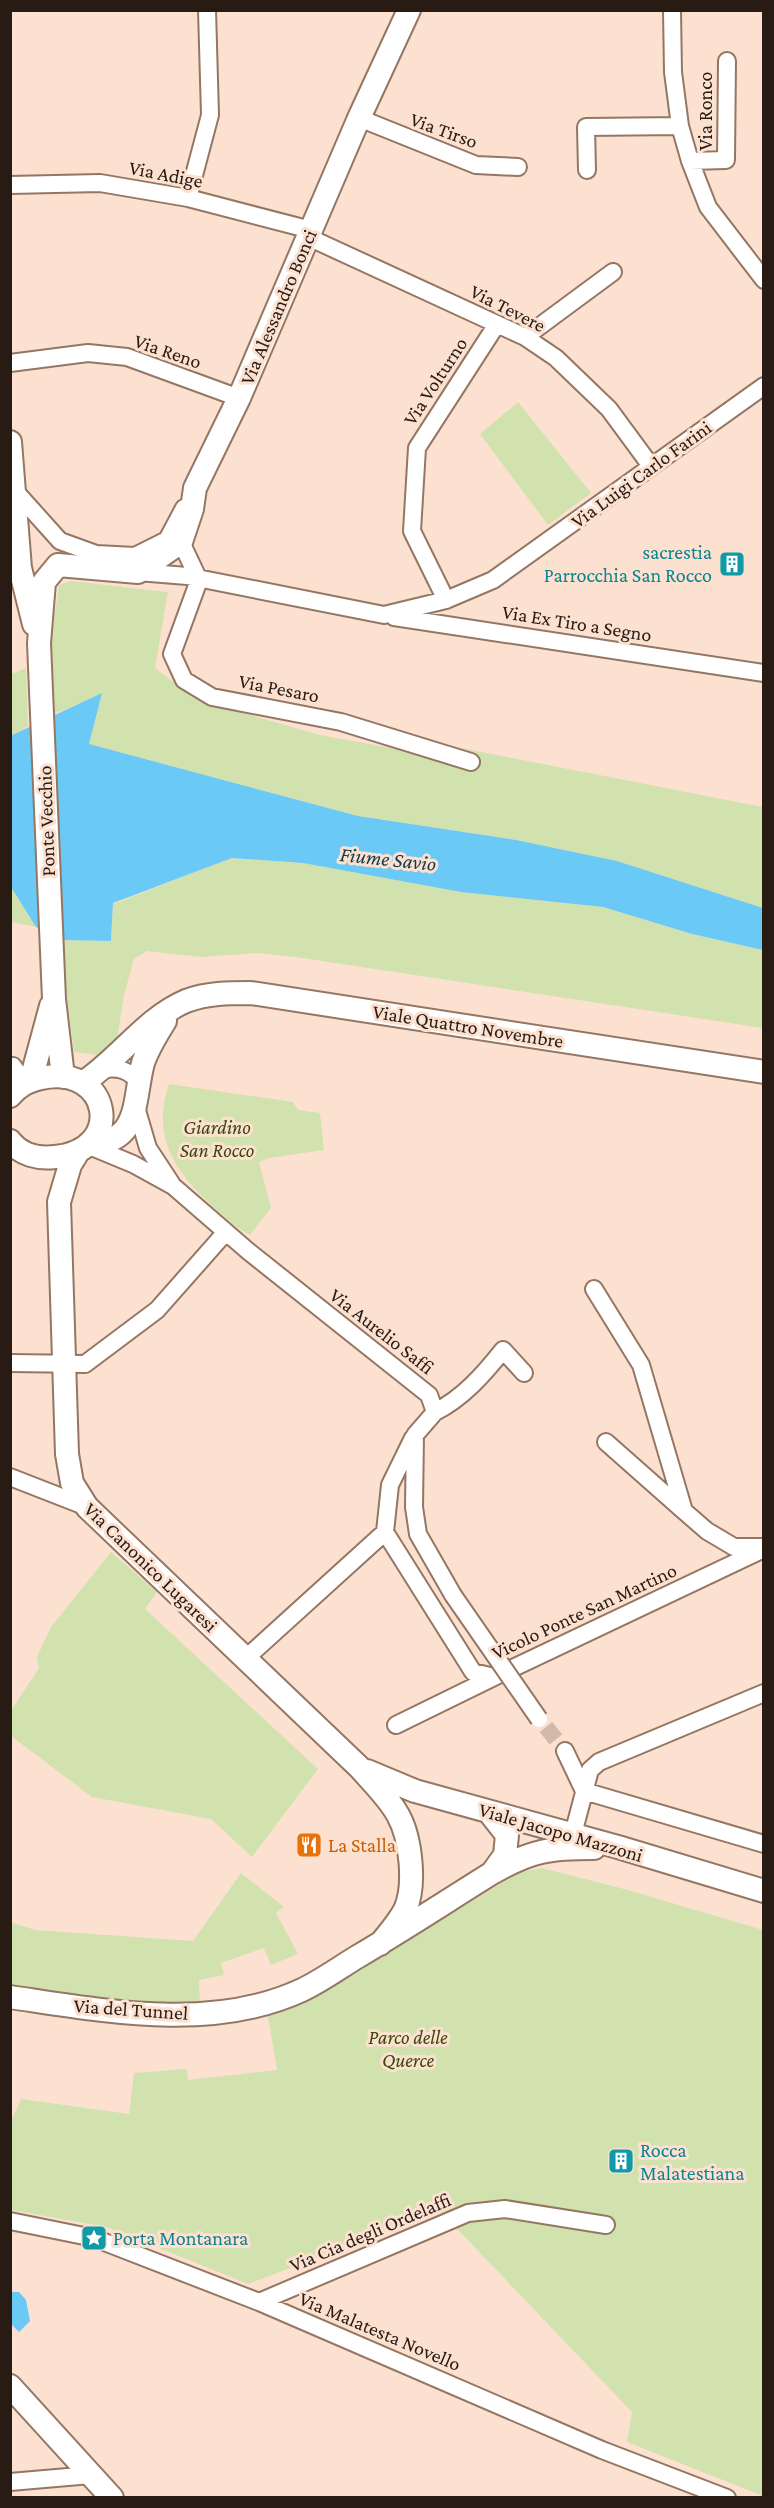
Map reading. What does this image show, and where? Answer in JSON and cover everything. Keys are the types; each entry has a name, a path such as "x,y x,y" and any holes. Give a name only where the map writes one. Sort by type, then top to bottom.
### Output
{"street":[{"path":"188,198 210,115 207,10"},
{"name":"Via Alessandro Bonci","path":"396,34 397,10"},
{"name":"Via Alessandro Bonci","path":"181,542 192,509 195,488 238,398 358,118 409,10"},
{"path":"672,10 673,72 680,126 690,161 708,207 764,280"},
{"name":"Via Ronco","path":"690,161 726,160 726,61"},
{"name":"Via Tirso","path":"358,118 476,165 518,167"},
{"path":"587,170 586,127 680,126"},
{"name":"Via Adige","path":"10,185 99,183 188,198 309,233"},
{"name":"Via Tevere","path":"309,233 525,337 556,358 609,409 651,466"},
{"path":"525,337 613,272"},
{"name":"Via Volturno","path":"446,600 412,531 417,448 497,324"},
{"name":"Via Reno","path":"10,363 88,353 128,357 238,398"},
{"name":"Via Luigi Carlo Farini","path":"39,643 44,582 58,566 184,576 384,615 446,600 493,580 764,386"},
{"path":"10,442 16,492 15,568 39,643"},
{"path":"16,492 60,541 96,554 135,556 167,540 195,488"},
{"path":"138,572 181,542 199,580"},
{"name":"Via Pesaro","path":"199,580 172,654 184,680 212,697 341,722 471,762"},
{"name":"Via Ex Tiro a Segno","path":"384,615 764,673"},
{"name":"Ponte Vecchio","path":"39,643 54,999 73,1080"},
{"name":"Viale Quattro Novembre","path":"73,1080 104,1069 146,1029 174,1007 205,995 251,993 764,1072"},
{"name":"Ponte Vecchio","path":"17,1076 54,999"},
{"path":"19,1152 52,1158 112,1140 121,1134 136,1107 139,1083 151,1044 174,1007"},
{"path":"104,1069 124,1070 133,1075 139,1083"},
{"path":"17,1076 50,1076 73,1080 93,1091 102,1111 100,1130 70,1165 59,1202"},
{"path":"136,1107 148,1148 173,1186"},
{"name":"Via Aurelio Saffi","path":"85,1147 133,1164 173,1186 225,1233 429,1395 435,1412"},
{"path":"19,1152 51,1182 59,1202"},
{"name":"Via Canonico Lugaresi","path":"59,1202 63,1363 68,1468 72,1483 87,1507 360,1768"},
{"path":"10,1363 85,1364 157,1310 225,1233"},
{"path":"594,1289 641,1365 684,1511"},
{"path":"245,1659 385,1532 390,1485 415,1435 435,1412 451,1404 485,1374 503,1350 524,1373"},
{"path":"415,1435 414,1507 418,1534 453,1595 542,1723"},
{"path":"606,1442 707,1531 734,1547 764,1548"},
{"path":"10,1477 87,1507"},
{"name":"Vicolo Ponte San Martino","path":"385,1532 473,1672 494,1677 764,1548"},
{"path":"396,1725 494,1677"},
{"path":"573,1834 590,1770 599,1762 764,1693"},
{"path":"565,1751 584,1791 764,1844"},
{"name":"Viale Jacopo Mazzoni","path":"360,1768 415,1791 573,1834 764,1891"},
{"name":"Via del Tunnel","path":"360,1768 399,1816 409,1844 411,1871 406,1907 397,1923 380,1944"},
{"name":"Via del Tunnel","path":"489,1812 507,1835 505,1855 492,1873"},
{"name":"Via del Tunnel","path":"10,1997 78,2007 156,2014 228,2011 265,2003 302,1990 514,1860 548,1849 618,1847"},
{"name":"Via Cia degli Ordelaffi","path":"259,2302 468,2213 505,2209 606,2225"},
{"name":"Via Malatesta Novello","path":"10,2221 94,2238 259,2302 591,2445 727,2498"},
{"path":"10,2386 112,2498"},
{"path":"10,2482 91,2475"}],"green space":[{"path":"518,402 591,493 548,525 480,434"},
{"path":"71,581 168,592 155,668 172,681 215,705 320,735 458,760 461,748 763,807 763,908 617,861 516,840 358,816 89,744 101,694 50,716 47,668 59,585"},
{"path":"26,668 28,726 11,736 11,674"},
{"path":"232,858 303,863 461,892 603,907 692,934 763,950 763,1028 296,957 256,953 202,957 147,951 134,959 124,995 117,1040 97,1055 74,1052 60,940 111,941 113,904"},
{"path":"11,887 36,927 11,922"},
{"name":"Giardino San Rocco","path":"169,1084 293,1102 298,1110 320,1113 324,1150 269,1158 259,1162 271,1208 250,1235 232,1224 203,1197 179,1169 165,1138 163,1122 164,1103"},
{"path":"111,1552 157,1592 145,1609 318,1769 252,1857 211,1819 92,1797 11,1736 11,1711 39,1668 37,1657 51,1627"},
{"name":"Parco delle Querce","path":"542,1868 628,1890 763,1930 763,2496 627,2442 632,2412 440,2211 248,2284 107,2227 11,2210 10,2124 21,2099 129,2114 134,2073 187,2069 188,2080 277,2070 268,2016 303,2004 520,1872"},
{"path":"241,1873 284,1907 276,1913 298,1954 271,1965 264,1948 221,1963 224,1975 199,1980 200,2002 106,2002 11,1987 10,1922 35,1930 193,1941"}],"water":[{"name":"Fiume Savio","path":"102,693 89,744 358,816 516,840 617,861 763,908 763,950 692,934 603,907 461,892 303,863 232,858 113,903 111,941 60,940 36,927 11,887 10,736"},
{"path":"10,2292 19,2292 26,2300 30,2321 19,2332 11,2324"}],"tunnel":[{"path":"546,1727 565,1751"}],"place":[{"name":"sacrestia Parrocchia San Rocco","path":"732,564"},
{"name":"La Stalla","path":"309,1845"},
{"name":"Rocca Malatestiana","path":"621,2161"},
{"name":"Porta Montanara","path":"94,2238"}]}
